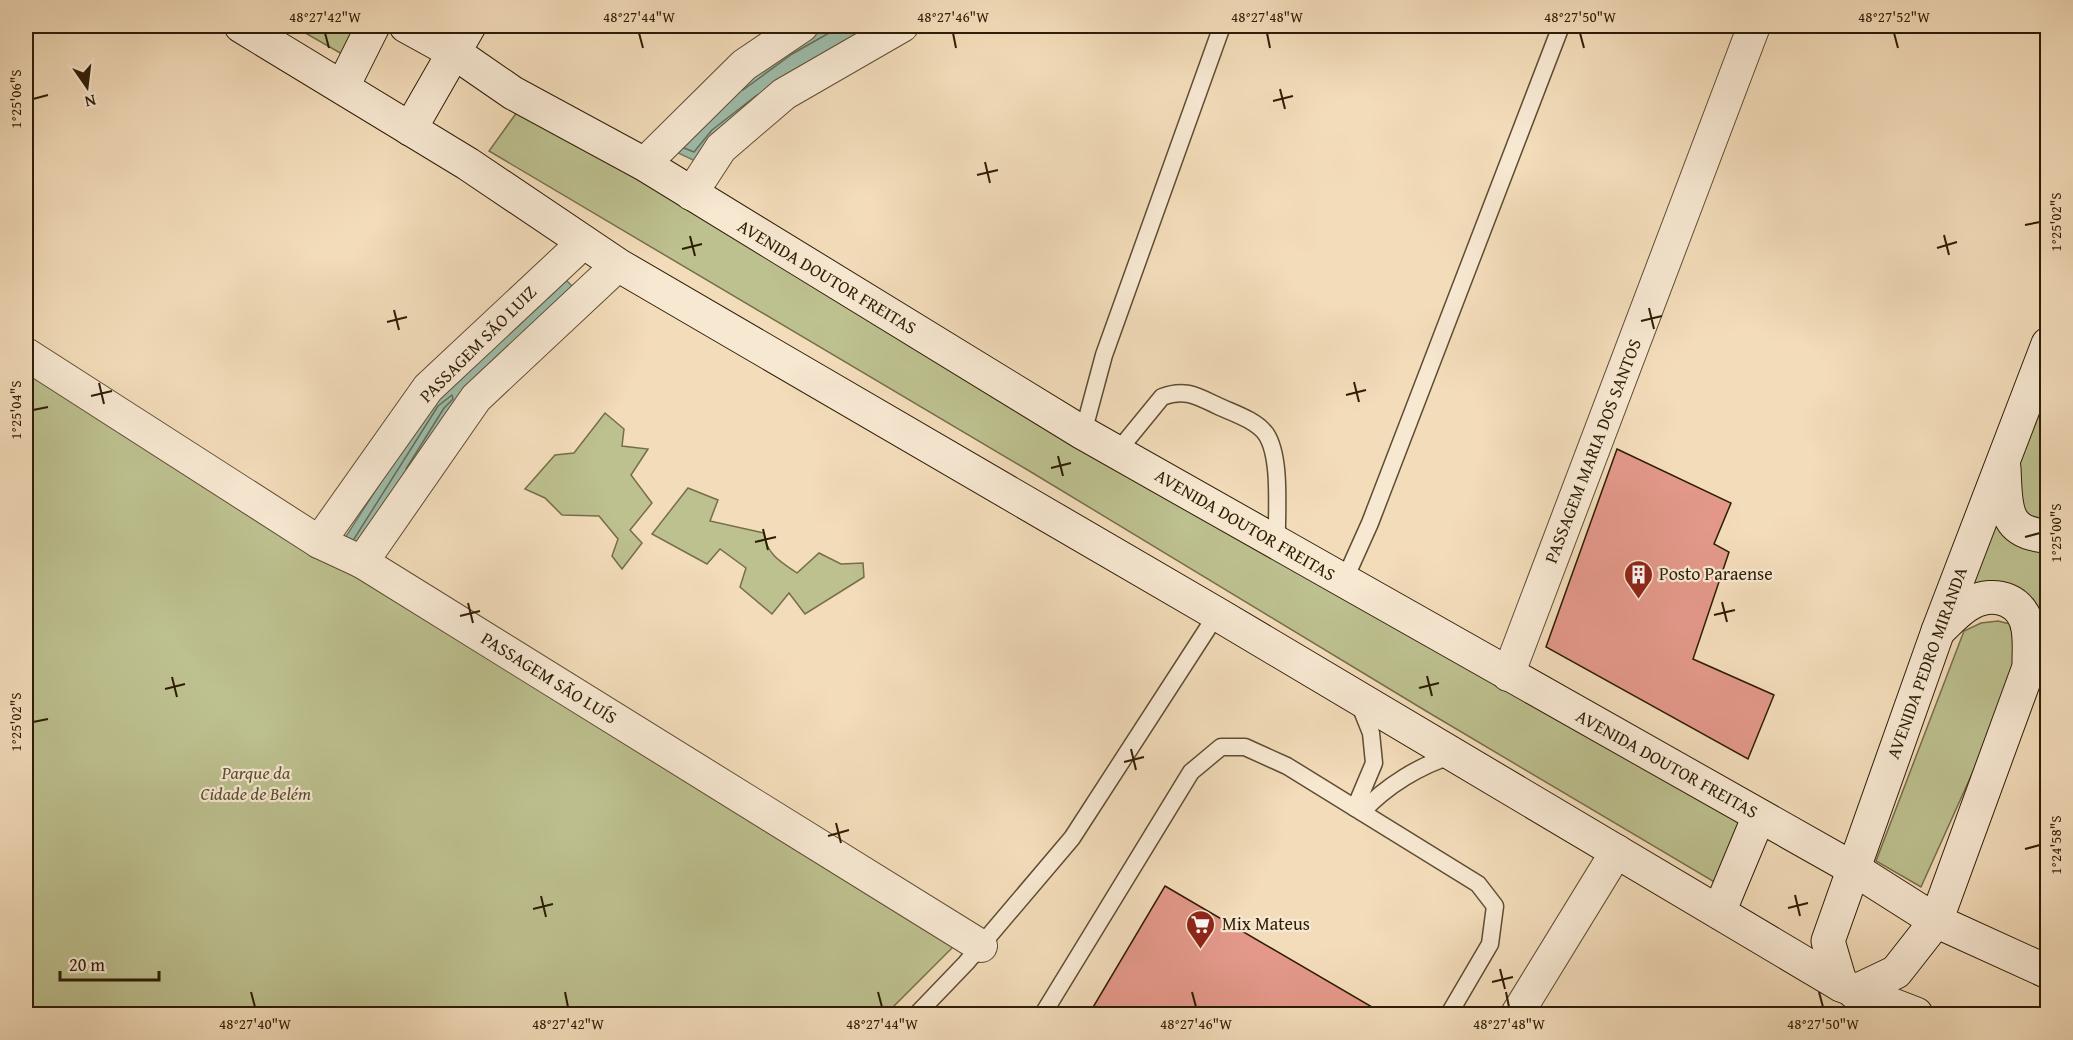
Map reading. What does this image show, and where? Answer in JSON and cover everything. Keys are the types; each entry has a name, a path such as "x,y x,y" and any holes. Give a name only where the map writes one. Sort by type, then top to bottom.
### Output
{"main road":[{"path":"241,26 411,129 618,265 1218,614 1847,988 1916,1014"},
{"path":"343,86 373,26"},
{"name":"AVENIDA DOUTOR FREITAS","path":"406,26 462,39 513,93 644,164 1083,433 1854,869 1936,921 2048,972"},
{"path":"411,129 462,39"},
{"name":"AVENIDA PEDRO MIRANDA","path":"1847,988 1828,941 1938,631 2048,344"},
{"path":"2003,460 2006,506 2016,528 2029,536 2048,536"},
{"path":"1938,631 1970,603 1994,596 2008,600 2021,611 2028,628 2029,667"},
{"path":"1847,988 1896,972 1936,921 2029,667 2048,625"},
{"path":"1719,912 1759,816"}],"street":[{"path":"644,164 744,65 801,26"},
{"path":"691,194 721,148 784,94 902,26"},
{"name":"PASSAGEM MARIA DOS SANTOS","path":"1508,675 1754,26"},
{"name":"PASSAGEM SÃO LUIZ","path":"319,542 428,388 584,242"},
{"name":"PASSAGEM SÃO LUIZ","path":"362,562 476,398 618,265"},
{"name":"PASSAGEM SÃO LUÍS","path":"26,354 319,542 362,562 981,946"},
{"path":"1517,1014 1617,852"}],"lane":[{"path":"1083,433 1104,355 1222,26"},
{"path":"1344,581 1370,523 1561,26"},
{"path":"1117,452 1162,397 1173,393 1187,391 1250,421 1265,433 1275,454 1277,543"},
{"path":"917,1014 981,946 1072,838 1218,614"},
{"path":"1357,696 1371,733 1374,763 1358,810"},
{"path":"1043,1014 1191,772 1221,747 1245,747 1287,766 1478,884 1495,906 1490,944 1449,1014"},
{"path":"1358,810 1400,781 1437,760 1455,755"}],"green space":[{"path":"293,26 364,26 342,54"},
{"path":"520,108 1747,821 1716,883 1031,472 489,151"},
{"name":"Parque da Cidade de Belém","path":"26,368 964,936 886,1014 26,1014"},
{"path":"2047,376 2047,523 2026,519 2019,500 2016,464 2025,429"},
{"path":"605,413 624,429 622,446 648,449 631,475 652,503 630,530 642,543 622,569 612,556 618,539 599,516 562,515 545,498 525,489 555,455 574,453"},
{"path":"688,488 718,500 710,521 764,533 771,552 797,573 819,553 841,564 863,563 864,577 805,614 789,593 772,614 740,587 746,568 720,549 707,564 652,534"},
{"path":"1998,506 2047,544 2047,605 2036,632 2032,609 1961,598"},
{"path":"1998,621 2010,624 2019,641 2017,674 1921,887 1876,861 1964,631 1981,623"}],"water":[{"path":"830,26 886,26 695,161 672,150 728,94 789,49"},
{"path":"563,277 575,289 361,551 343,541 433,401"}],"building":[{"name":"Posto Paraense","path":"1617,449 1731,503 1714,544 1729,552 1693,659 1774,695 1748,759 1546,647"},
{"name":"Mix Mateus","path":"1165,886 1384,1014 1089,1014"}],"place":[{"name":"Posto Paraense","path":"1638,600"},
{"name":"Mix Mateus","path":"1201,950"}]}
